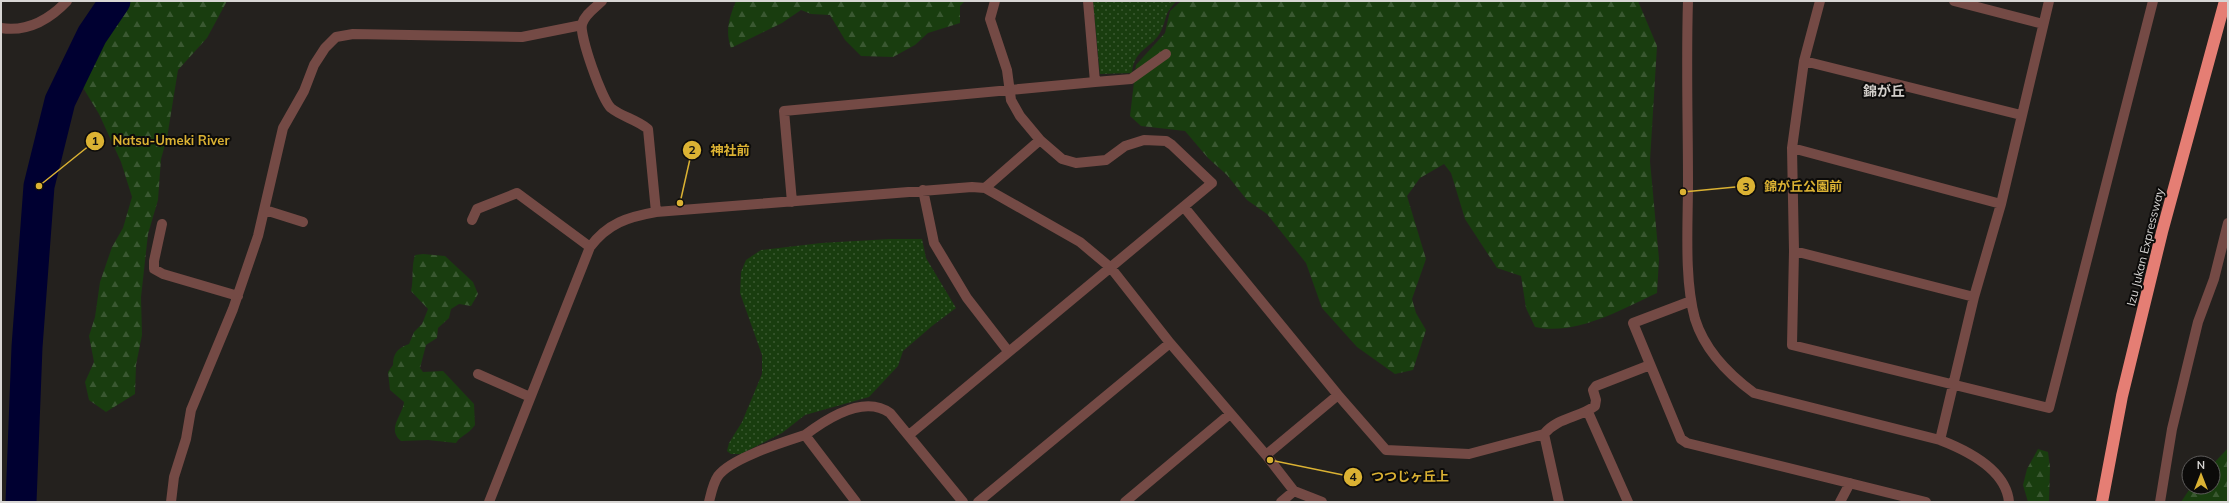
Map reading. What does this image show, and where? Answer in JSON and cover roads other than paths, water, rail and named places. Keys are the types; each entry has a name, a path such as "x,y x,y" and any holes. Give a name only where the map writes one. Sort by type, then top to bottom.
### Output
{"highway":[{"name":"Izu Jukan Expressway","path":"2102,502 2128,374 2162,232 2225,1"}],"street":[{"path":"1,28 24,28 35,24 51,16 67,1"},
{"path":"602,1 587,15 582,25 585,44 610,107 638,120 648,129 656,212"},
{"path":"909,435 1008,351 1111,268 1212,183 1166,141 1158,140 1133,142 1106,160 1076,163 1062,158 1040,140 1015,109 1008,90 1007,70 990,19 995,1"},
{"path":"1088,1 1096,82"},
{"path":"1688,1 1688,246 1691,301 1696,320 1704,339 1716,359 1733,378 1754,393 1940,440 1967,451 1984,463 1997,476 2008,497 2008,502"},
{"path":"1820,1 1804,61 1792,148 1794,251 1792,345 2050,408 2153,1"},
{"path":"1954,1 2043,24"},
{"path":"1940,440 1955,384 1974,297 2001,204 2049,1"},
{"path":"171,502 174,477 186,440 193,402 238,296 258,236 283,128 304,90 314,65 325,48 336,37 353,34 522,37 582,25"},
{"path":"792,202 784,111 1131,79 1166,54"},
{"path":"1804,61 2021,115"},
{"path":"985,188 1040,140"},
{"path":"1792,148 2001,204"},
{"path":"489,502 590,247 611,225 622,219 656,212 792,202 923,190 985,188 1080,242 1111,268 1170,343 1266,455 1294,491 1322,502"},
{"path":"923,190 934,243 968,298 1008,351"},
{"path":"472,220 477,209 517,193 590,247"},
{"path":"1184,207 1338,395 1386,450 1469,454 1544,434 1551,425 1557,422 1588,412 1596,404 1593,390 1596,386 1650,365"},
{"path":"265,210 303,222"},
{"path":"2160,502 2172,429 2198,322 2214,279 2228,223"},
{"path":"162,224 154,261 154,269 163,274 238,296"},
{"path":"1794,251 1974,297"},
{"path":"1691,301 1633,323 1681,439 1687,444 1926,502"},
{"path":"978,502 1170,343"},
{"path":"478,374 530,397"},
{"path":"1266,455 1338,395"},
{"path":"709,502 718,476 725,469 783,442 804,435 825,420 846,411 869,406 885,410 909,435 963,502"},
{"path":"1588,412 1628,502"},
{"path":"1125,502 1230,414"},
{"path":"1544,434 1559,502"},
{"path":"804,435 856,502"},
{"path":"1840,502 1850,483"},
{"path":"1281,502 1294,491"}],"waterway":[{"path":"21,502 27,347 39,186 60,101 92,35 115,1"}],"place":[{"name":"Natsu-Umeki River","path":"39,186"},
{"name":"錦が丘公園前","path":"1683,192"},
{"name":"神社前","path":"680,203"},
{"name":"つつじヶ丘上","path":"1270,460"}],"district":[{"name":"錦が丘","path":"1884,91"}]}
